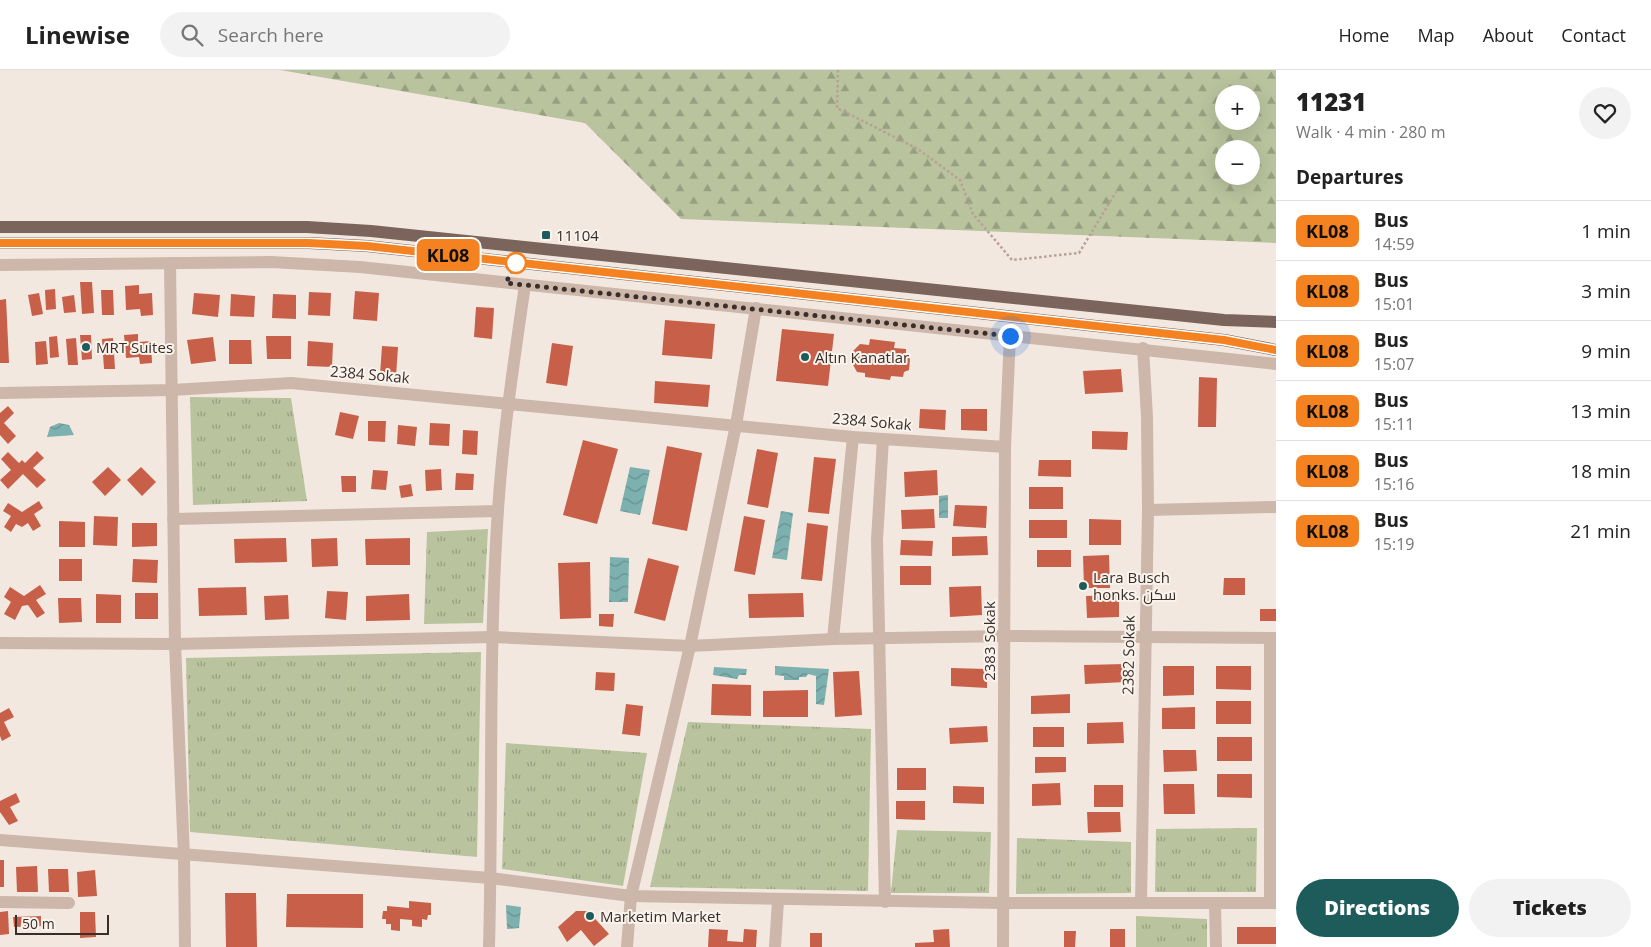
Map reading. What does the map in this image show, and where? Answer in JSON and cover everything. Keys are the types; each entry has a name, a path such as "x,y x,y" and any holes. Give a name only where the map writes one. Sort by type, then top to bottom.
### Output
{"main road":[{"path":"0,227 307,227 371,231 1224,320 1276,322"},
{"path":"0,243 309,243 367,246 1224,340 1276,350"}],"street":[{"path":"0,265 271,262 360,267 1010,336 1143,348 1271,364"},
{"path":"170,264 174,644 184,856 185,947"},
{"path":"489,947 493,637 498,510 508,404 524,285"},
{"path":"627,947 631,896 690,646 736,425 756,308"},
{"name":"2383 Sokak","path":"1003,947 1006,636 1005,447 1010,336"},
{"name":"2382 Sokak","path":"1141,903 1144,637 1148,510 1148,417 1143,348"},
{"name":"2384 Sokak","path":"0,392 172,390 291,383 853,437 1005,447"},
{"path":"833,639 853,437"},
{"path":"883,439 877,540 885,902"},
{"path":"1148,510 1276,507"},
{"path":"173,519 498,510"},
{"path":"0,644 174,644 493,637 690,646 833,639 1006,636 1273,638 1273,903 778,901 631,896 490,878 184,856 0,840"},
{"path":"775,947 778,901"},
{"path":"0,902 69,903"},
{"path":"1215,903 1216,947"}],"path":[{"path":"838,70 837,108 918,149 960,180 973,214 1012,260 1079,252 1116,192"}],"green space":[{"path":"280,70 1276,70 1276,243 681,219 585,123"},
{"path":"190,397 291,398 307,501 193,505"},
{"path":"488,529 483,623 424,624 427,532"},
{"path":"481,652 477,857 190,832 186,658"},
{"path":"688,722 871,729 868,891 650,887"},
{"path":"506,743 647,753 623,886 502,869"},
{"path":"1257,828 1256,892 1155,892 1156,829"},
{"path":"897,830 991,832 989,893 891,893"},
{"path":"1017,838 1131,842 1131,893 1016,894"},
{"path":"1136,916 1207,919 1207,947 1136,947"}],"water":[{"path":"59,423 69,425 74,435 47,437 50,427"},
{"path":"630,467 650,470 640,515 620,511"},
{"path":"948,495 948,518 939,518 939,496"},
{"path":"781,511 793,513 787,560 772,558"},
{"path":"610,557 629,558 628,602 609,602"},
{"path":"775,666 829,669 824,705 816,704 816,676 808,674 806,677 799,677 799,680 784,680 784,676 775,675"},
{"path":"714,667 747,669 746,675 739,675 737,679 713,675"},
{"path":"506,905 521,907 519,928 507,929"}],"building":[{"path":"80,282 92,282 94,313 82,314"},
{"path":"139,285 139,294 152,293 153,315 141,316 140,309 126,310 125,286"},
{"path":"55,289 56,309 46,310 45,290"},
{"path":"101,290 113,290 114,315 102,315"},
{"path":"355,291 379,293 377,321 353,319"},
{"path":"309,292 331,293 330,316 308,315"},
{"path":"39,293 43,314 32,316 28,295"},
{"path":"194,293 220,295 218,317 192,314"},
{"path":"231,294 255,296 254,317 230,316"},
{"path":"273,294 296,295 296,319 272,318"},
{"path":"74,295 76,312 64,313 62,297"},
{"path":"6,299 9,363 0,363 0,300"},
{"path":"476,307 494,308 492,339 474,337"},
{"path":"665,320 715,324 712,359 662,355"},
{"name":"Altın Kanatlar","path":"782,329 834,334 828,386 776,381"},
{"path":"138,334 138,342 151,341 152,363 140,364 139,357 126,358 124,335"},
{"name":"MRT Suites","path":"80,335 91,335 92,359 82,360"},
{"path":"57,336 59,357 50,358 49,337"},
{"path":"266,336 291,336 291,359 267,359"},
{"path":"213,337 216,361 191,364 187,340"},
{"path":"76,338 78,365 68,365 66,339"},
{"path":"113,338 115,369 104,369 102,339"},
{"path":"870,339 895,342 894,348 906,349 906,354 910,359 909,370 904,372 903,377 891,376 890,380 865,377 865,373 857,372 852,363 853,351 860,344 869,345"},
{"path":"229,340 251,340 252,364 229,364"},
{"path":"46,341 48,364 36,365 35,342"},
{"path":"308,341 333,343 332,367 307,366"},
{"path":"552,343 573,346 567,386 546,383"},
{"path":"382,346 398,347 396,376 380,375"},
{"path":"1121,369 1123,392 1085,394 1083,371"},
{"path":"1199,377 1217,378 1216,427 1198,427"},
{"path":"655,381 710,385 708,407 654,403"},
{"path":"8,406 14,413 4,423 16,436 8,444 0,435 0,413"},
{"path":"920,409 946,410 945,430 919,428"},
{"path":"961,409 987,409 987,431 961,430"},
{"path":"340,412 359,416 353,439 335,435"},
{"path":"368,421 386,421 385,442 368,441"},
{"path":"430,423 450,424 449,446 429,445"},
{"path":"398,425 417,427 415,446 397,444"},
{"path":"463,430 478,431 477,455 462,454"},
{"path":"1092,431 1128,432 1127,450 1092,449"},
{"path":"583,440 618,449 597,524 563,515"},
{"path":"667,446 702,453 687,531 652,524"},
{"path":"757,449 778,453 768,508 747,504"},
{"path":"37,451 44,458 33,468 46,480 37,488 23,474 8,489 0,480 11,470 1,459 8,452 19,463 22,460 25,463"},
{"path":"814,457 836,459 829,514 808,512"},
{"path":"1039,460 1071,460 1071,477 1038,476"},
{"path":"108,467 121,480 105,496 92,482"},
{"path":"141,467 156,482 142,496 127,480"},
{"path":"441,469 442,490 426,491 425,470"},
{"path":"373,470 388,471 386,490 371,489"},
{"path":"937,470 938,495 905,497 904,472"},
{"path":"456,473 474,474 473,490 455,490"},
{"path":"341,476 356,476 356,492 342,492"},
{"path":"411,484 413,496 401,498 399,486"},
{"path":"1029,487 1063,487 1063,509 1029,509"},
{"path":"39,501 43,508 34,514 41,526 33,531 28,523 22,527 16,524 11,532 4,527 11,516 3,511 8,503 22,512"},
{"path":"955,505 987,506 986,528 953,526"},
{"path":"934,509 935,528 902,529 901,510"},
{"path":"94,516 118,517 117,546 93,545"},
{"path":"744,516 765,520 755,575 734,571"},
{"path":"1089,519 1121,520 1121,545 1089,545"},
{"path":"1029,520 1067,520 1067,538 1029,538"},
{"path":"59,521 85,522 85,547 59,547"},
{"path":"132,523 157,523 157,546 132,547"},
{"path":"807,523 828,526 822,581 801,579"},
{"path":"987,536 988,555 952,556 952,537"},
{"path":"286,538 287,562 235,563 234,539"},
{"path":"337,538 338,566 312,567 311,539"},
{"path":"410,538 410,565 366,565 365,539"},
{"path":"901,540 933,541 932,556 900,555"},
{"path":"1037,550 1071,550 1071,567 1037,567"},
{"path":"1109,555 1110,588 1084,588 1083,556"},
{"path":"648,558 679,566 665,621 634,613"},
{"path":"59,559 82,559 82,581 59,581"},
{"path":"133,559 158,560 157,583 132,582"},
{"path":"590,562 591,618 560,619 558,563"},
{"path":"900,566 931,566 931,585 900,585"},
{"path":"1224,578 1245,578 1245,595 1223,595"},
{"path":"40,585 46,594 36,600 45,613 37,618 28,605 22,606 15,620 4,614 11,602 4,597 10,587 24,596"},
{"path":"981,586 982,615 950,617 949,587"},
{"path":"246,587 247,615 199,616 198,588"},
{"path":"327,591 348,592 346,620 325,618"},
{"path":"135,593 158,593 158,619 135,619"},
{"path":"803,593 804,617 749,618 748,594"},
{"path":"96,594 121,595 121,623 96,623"},
{"path":"409,594 410,620 366,621 366,596"},
{"path":"288,595 289,619 265,620 264,596"},
{"path":"1119,595 1119,617 1087,618 1086,596"},
{"path":"58,598 81,598 82,622 59,623"},
{"path":"1260,609 1276,609 1276,621 1260,621"},
{"path":"599,614 614,614 613,627 599,626"},
{"path":"1125,664 1126,682 1085,684 1084,665"},
{"path":"1163,666 1194,666 1194,695 1163,696"},
{"path":"1216,666 1251,666 1251,690 1216,689"},
{"path":"951,668 987,669 987,688 951,686"},
{"path":"859,671 862,715 835,717 833,672"},
{"path":"596,672 615,673 614,691 595,690"},
{"path":"712,684 751,685 751,716 711,715"},
{"path":"808,690 808,717 763,717 763,691"},
{"path":"1070,694 1070,713 1031,714 1031,696"},
{"path":"1216,701 1251,701 1251,724 1216,724"},
{"path":"626,704 643,706 640,736 622,734"},
{"path":"1195,707 1195,729 1162,729 1162,708"},
{"path":"9,708 14,717 4,722 11,736 2,741 0,736 0,713"},
{"path":"1123,722 1124,743 1087,744 1087,723"},
{"path":"987,726 988,742 950,744 949,728"},
{"path":"1033,727 1064,727 1064,747 1033,747"},
{"path":"1217,737 1252,737 1252,761 1217,761"},
{"path":"1163,750 1196,750 1197,771 1164,772"},
{"path":"1035,757 1066,757 1066,772 1035,773"},
{"path":"897,768 926,768 926,790 897,790"},
{"path":"1217,774 1252,774 1252,798 1217,797"},
{"path":"1060,783 1061,805 1032,806 1032,784"},
{"path":"1163,784 1194,784 1195,814 1164,814"},
{"path":"1094,785 1123,785 1123,807 1094,807"},
{"path":"953,786 984,787 984,804 953,803"},
{"path":"16,793 20,802 10,807 18,821 9,825 0,812 0,801"},
{"path":"896,801 925,801 925,820 896,819"},
{"path":"1087,812 1120,812 1121,832 1088,833"},
{"path":"0,860 4,860 4,887 0,887"},
{"path":"37,866 38,892 17,892 16,867"},
{"path":"48,869 68,869 69,892 49,892"},
{"path":"95,870 97,896 78,897 77,872"},
{"path":"225,893 256,893 257,947 226,947"},
{"path":"287,894 363,894 363,928 286,927"},
{"path":"409,901 431,903 431,915 428,915 427,920 422,919 422,927 412,926 412,920 400,919 400,931 391,930 391,924 386,924 386,919 382,919 383,911 387,911 387,906 409,908"},
{"path":"8,911 9,934 0,935 0,912"},
{"path":"576,911 588,911 609,934 594,946 581,930 567,942 558,927"},
{"path":"80,912 95,912 96,937 80,938"},
{"path":"41,916 41,926 14,927 13,917"},
{"path":"1237,927 1276,927 1276,944 1237,944"},
{"path":"709,929 728,930 727,941 743,942 744,929 757,930 756,947 708,947"},
{"path":"949,929 950,947 915,947 915,943 934,942 933,930"},
{"path":"1110,929 1125,929 1125,947 1110,947"},
{"path":"1064,931 1076,931 1075,947 1064,947"},
{"path":"810,933 822,933 822,947 810,947"}],"bus line":[{"name":"KL08","path":"0,243 309,243 367,246 1224,340 1276,350"}],"place":[{"name":"11104","path":"546,235"},
{"name":"MRT Suites","path":"86,347"},
{"name":"Altın Kanatlar","path":"805,357"},
{"name":"Lara Busch honks. سكن","path":"1083,586"},
{"name":"Marketim Market","path":"590,916"}],"route":[{"path":"516,263 506,283 1010,336"}]}
